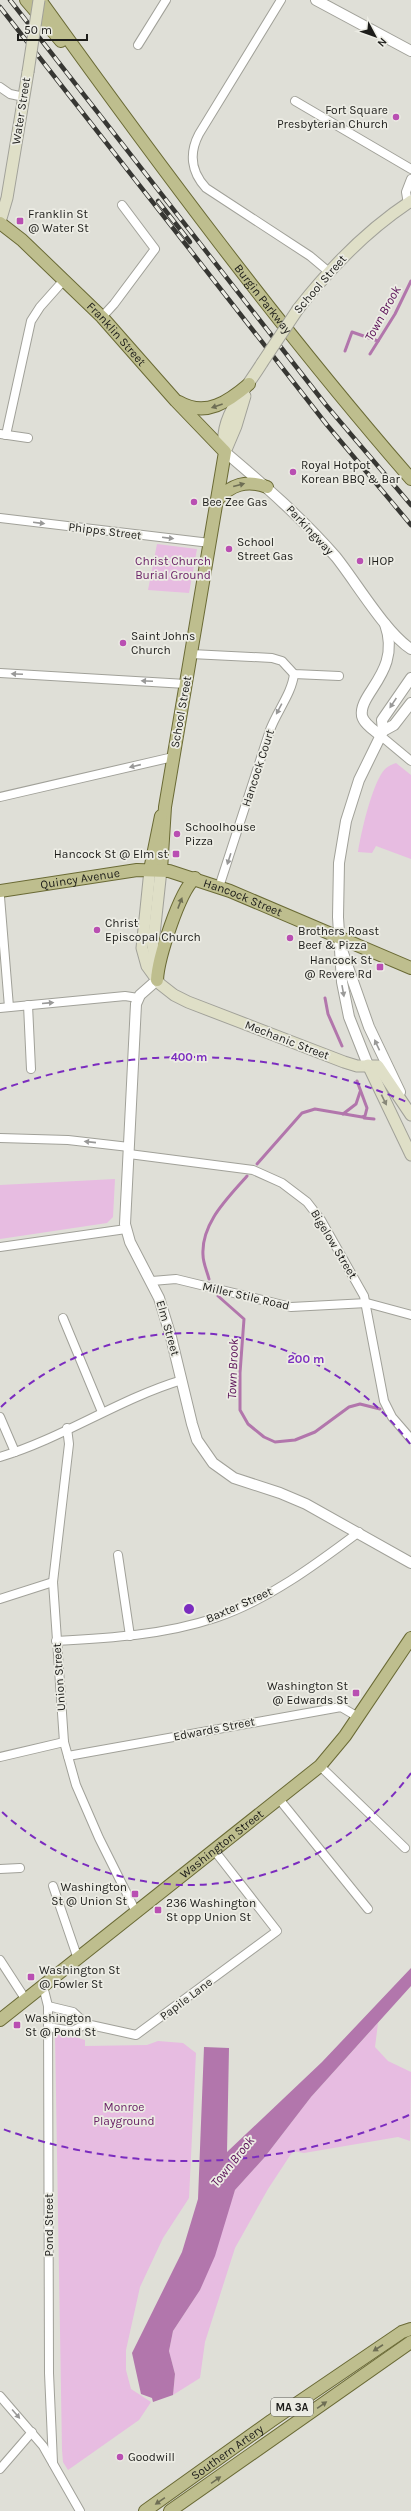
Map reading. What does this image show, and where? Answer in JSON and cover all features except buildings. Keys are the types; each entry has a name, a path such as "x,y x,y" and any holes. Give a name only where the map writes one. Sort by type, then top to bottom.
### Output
{"main road":[{"name":"Burgin Parkway","path":"26,0 121,113"},
{"name":"Burgin Parkway","path":"40,0 121,113 313,362 411,479"},
{"name":"Water Street","path":"0,222 7,198 40,0"},
{"name":"School Street","path":"156,870 173,757 225,452 223,438 227,421 262,363 298,309 329,272 373,229 409,202"},
{"name":"Franklin Street","path":"0,222 102,316 176,401 225,452"},
{"path":"176,401 194,408 215,407 228,401 249,384"},
{"path":"217,500 237,484 254,483 267,487"},
{"path":"156,870 153,944 154,970 157,980"},
{"name":"Hancock Street","path":"156,870 195,878 219,887 411,968"},
{"name":"Quincy Avenue","path":"0,891 156,870"},
{"path":"157,980 158,966 164,946 186,890 195,878"},
{"name":"Mechanic Street","path":"157,980 169,991 188,1002 344,1062 356,1066 368,1065 380,1068 391,1088 409,1110"},
{"path":"368,1065 411,1155"},
{"name":"Washington Street","path":"0,2020 320,1766 358,1718 411,1638"},
{"name":"Southern Artery","path":"145,2511 271,2421 389,2341 411,2329"},
{"name":"Southern Artery","path":"170,2511 411,2342"}],"street":[{"path":"138,46 166,0"},
{"path":"281,0 202,128 194,145 194,168 206,188 310,256 329,272"},
{"path":"316,0 411,51"},
{"path":"0,87 10,94 24,97"},
{"path":"295,101 411,170"},
{"path":"409,202 405,196 411,179"},
{"path":"102,316 114,304 155,249 122,206"},
{"path":"28,438 3,434 31,321 40,307 64,280"},
{"name":"Parkingway","path":"225,452 267,487 325,544 384,620 411,649"},
{"name":"Phipps Street","path":"0,518 210,543"},
{"name":"Parkingway","path":"382,734 367,724 362,717 362,709 385,670 388,660 389,645 384,620"},
{"path":"191,654 272,658 282,661 294,674 339,676"},
{"path":"0,673 186,684"},
{"name":"Hancock Court","path":"219,887 270,730 293,683 294,674"},
{"path":"411,678 382,720 382,734 411,761"},
{"path":"368,1065 345,1000 339,938 338,878 344,833 359,780 382,734 394,725 411,703"},
{"path":"0,797 173,757"},
{"path":"0,897 9,1007"},
{"path":"339,938 363,1012 409,1110"},
{"path":"0,1008 125,996 138,998 157,980"},
{"name":"Elm Street","path":"138,998 126,1229 130,1242 152,1281 171,1337 197,1440 213,1463 234,1478 293,1498 358,1532 411,1563"},
{"path":"28,1005 31,1069"},
{"name":"Bigelow Street","path":"0,1138 68,1140 253,1170 289,1187 317,1214 359,1286 367,1304 379,1384 384,1401 392,1417 411,1440"},
{"path":"0,1247 126,1229"},
{"name":"Miller Stile Road","path":"152,1281 165,1278 176,1279 291,1307 367,1304 411,1315"},
{"path":"63,1318 102,1412"},
{"path":"0,1457 15,1452 102,1412 182,1380"},
{"path":"0,1417 15,1452"},
{"name":"Union Street","path":"68,1428 69,1444 53,1582 64,1742 76,1785 98,1838 136,1912"},
{"name":"Baxter Street","path":"56,1642 130,1636 166,1631 216,1618 276,1588 310,1568 358,1532"},
{"path":"118,1555 130,1636"},
{"path":"0,1599 53,1582"},
{"name":"Edwards Street","path":"68,1756 341,1707 358,1718"},
{"path":"0,1757 64,1742"},
{"path":"320,1766 405,1848"},
{"path":"279,1799 368,1908"},
{"name":"Papile Lane","path":"48,2006 73,2012 86,2024 136,2035 277,1931 214,1850"},
{"path":"0,1870 20,1868"},
{"path":"53,1886 78,1959"},
{"path":"0,1960 26,2000"},
{"name":"Pond Street","path":"43,1986 48,2006 49,2365 53,2463"},
{"path":"48,2027 72,2031 86,2024"},
{"name":"Pond Street","path":"0,2396 32,2432 53,2463 80,2511"},
{"path":"0,2469 32,2432"}],"green space":[{"name":"Christ Church Burial Ground","path":"157,544 197,549 189,593 148,590"},
{"path":"396,763 411,775 411,859 376,846 372,853 358,852 364,821 376,785 385,769"},
{"path":"115,1179 113,1217 107,1223 0,1239 0,1185"},
{"path":"378,2023 375,2047 388,2061 411,2072 410,2141 398,2137 304,2153 293,2151 268,2189 235,2248 205,2342 200,2378 173,2395 175,2374 169,2351 173,2331 200,2290 235,2190 264,2158 311,2097"},
{"name":"Monroe Playground","path":"61,2033 85,2040 85,2046 147,2045 158,2041 183,2043 196,2053 189,2198 163,2238 140,2287 126,2350 126,2370 131,2389 151,2402 139,2420 68,2470 63,2462 62,2450 55,2034"}],"water":[{"path":"411,1968 411,1986 311,2097 264,2158 235,2190 215,2256 200,2290 173,2331 169,2351 175,2374 173,2395 153,2402 152,2398 141,2394 132,2353 182,2252 198,2199 204,2047 229,2048 227,2152 322,2062"}],"waterway":[{"name":"Town Brook","path":"370,354 395,314 411,281"},
{"path":"345,351 352,332 378,341"},
{"name":"Town Brook","path":"325,998 328,1014 342,1046"},
{"name":"Town Brook","path":"257,1164 302,1113 315,1109 362,1117 365,1116 367,1108 357,1081"},
{"path":"343,1114 356,1104 360,1092"},
{"path":"364,1118 374,1119"},
{"name":"Town Brook","path":"209,1279 204,1264 203,1255 206,1232 224,1202 247,1176"},
{"name":"Town Brook","path":"218,1296 244,1319 240,1373 240,1410 248,1424 264,1437 275,1442 295,1440 315,1432 349,1407 360,1404 380,1409"}],"railway":[{"path":"10,0 326,405 411,505"},
{"path":"0,7 327,425 411,525"},
{"path":"158,201 190,242"}],"place":[{"name":"Fort Square Presbyterian Church","path":"396,117"},
{"name":"Franklin St @ Water St","path":"20,221"},
{"name":"Royal Hotpot Korean BBQ & Bar","path":"293,472"},
{"name":"Bee Zee Gas","path":"194,502"},
{"name":"School Street Gas","path":"229,549"},
{"name":"IHOP","path":"360,561"},
{"name":"Saint Johns Church","path":"123,643"},
{"name":"Schoolhouse Pizza","path":"177,834"},
{"name":"Hancock St @ Elm st","path":"176,854"},
{"name":"Christ Episcopal Church","path":"97,930"},
{"name":"Brothers Roast Beef & Pizza","path":"290,938"},
{"name":"Hancock St @ Revere Rd","path":"380,967"},
{"name":"Washington St @ Edwards St","path":"356,1693"},
{"name":"Washington St @ Union St","path":"135,1894"},
{"name":"236 Washington St opp Union St","path":"158,1910"},
{"name":"Washington St @ Fowler St","path":"31,1977"},
{"name":"Washington St @ Pond St","path":"17,2025"},
{"name":"Goodwill","path":"120,2457"}]}
